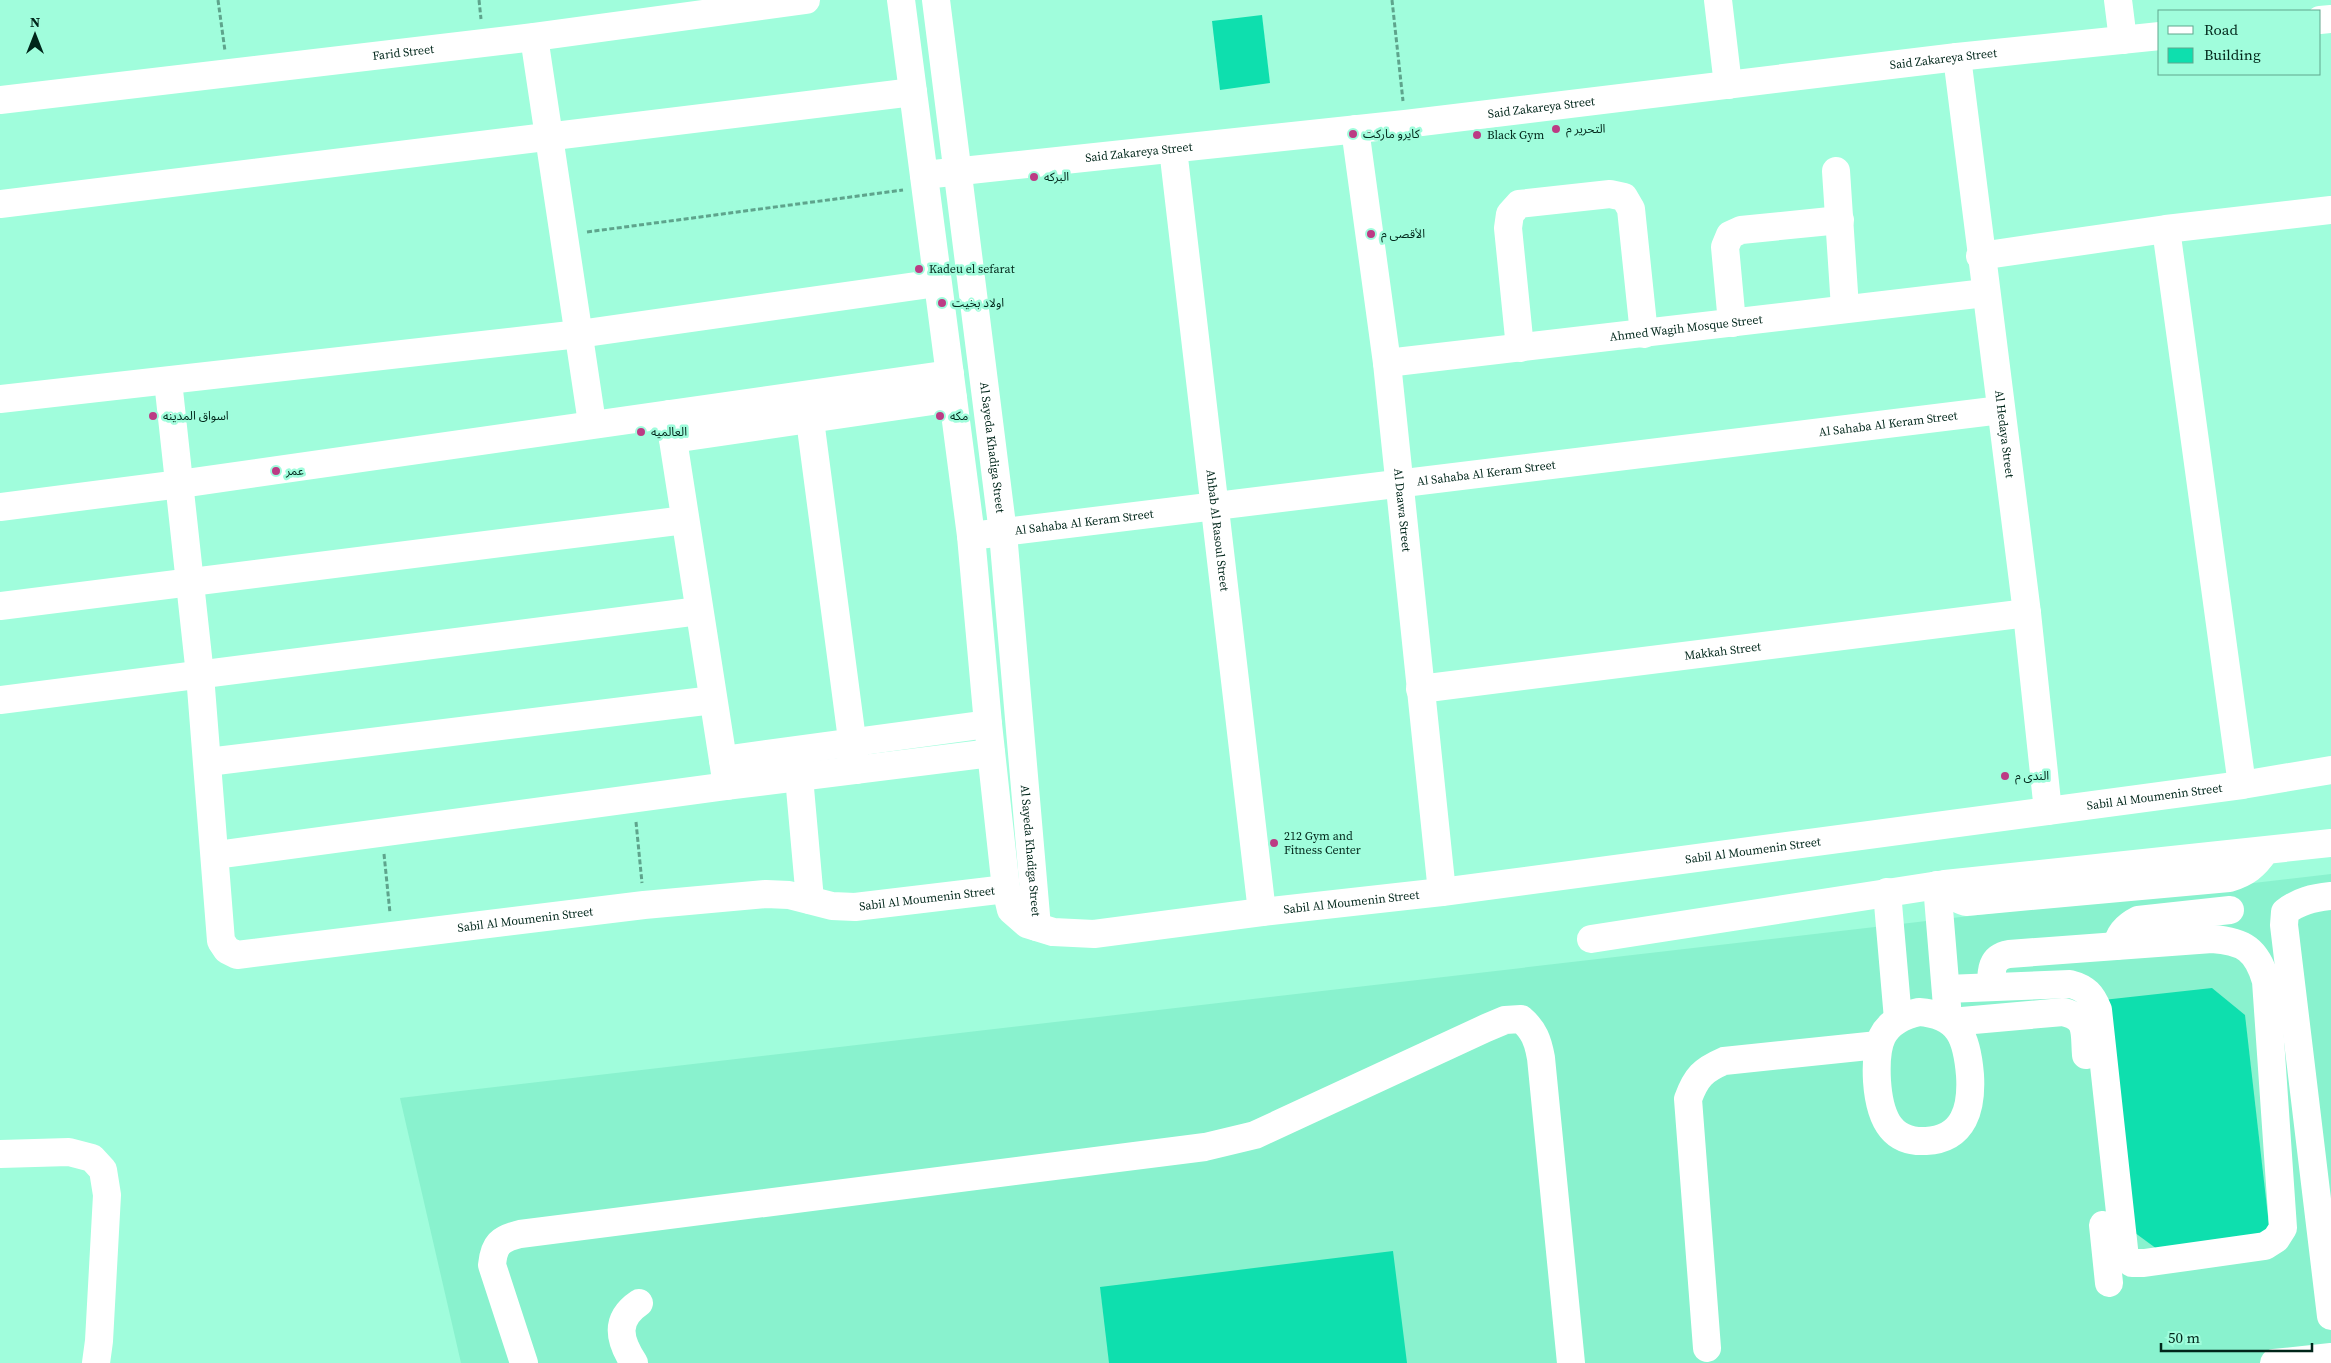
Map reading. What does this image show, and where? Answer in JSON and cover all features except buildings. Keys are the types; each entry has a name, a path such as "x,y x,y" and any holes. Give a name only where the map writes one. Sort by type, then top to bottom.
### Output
{"street":[{"name":"Farid Street","path":"0,100 534,37 806,0"},
{"path":"901,0 971,536 988,724 1006,889"},
{"name":"Al Sayeda Khadiga Street","path":"936,0 1003,533 1037,927"},
{"path":"1718,0 1728,85"},
{"path":"2118,0 2123,40"},
{"name":"Said Zakareya Street","path":"924,181 957,172 1405,124 1957,57 2158,36"},
{"path":"534,37 592,423"},
{"name":"Al Hedaya Street","path":"1957,57 1980,256 2027,613 2048,811"},
{"path":"0,204 912,92"},
{"name":"Al Daawa Street","path":"1355,129 1387,363 1442,892"},
{"name":"Ahbab Al Rasoul Street","path":"1173,149 1262,912"},
{"path":"1836,171 1845,308"},
{"path":"1520,348 1508,228 1510,214 1519,204 1610,194 1624,197 1631,209 1644,334"},
{"path":"1980,256 2166,229 2331,210"},
{"path":"1732,323 1725,247 1730,235 1742,230 1840,220"},
{"path":"2166,229 2242,785"},
{"path":"0,396 168,380 579,334 937,283"},
{"name":"Ahmed Wagih Mosque Street","path":"1387,363 1985,293"},
{"path":"168,380 200,675 216,855 633,799 725,773 852,743 988,724"},
{"path":"0,507 180,484 592,423 671,426 810,420 951,386"},
{"path":"671,426 951,386"},
{"name":"Al Sahaba Al Keram Street","path":"971,536 2001,410"},
{"path":"810,420 856,770"},
{"path":"671,426 725,773"},
{"path":"0,606 685,520"},
{"path":"0,700 700,611"},
{"name":"Makkah Street","path":"1420,689 2027,613"},
{"path":"208,762 713,700"},
{"path":"725,773 799,777 991,753"},
{"name":"Sabil Al Moumenin Street","path":"216,855 221,940 227,950 237,955 644,905 766,894 788,895 832,906 855,907 1006,889 1011,910 1027,924 1053,932 1094,934 1262,912 1442,892 2242,785 2331,770"},
{"path":"799,777 810,900"},
{"path":"1941,884 1957,899 1966,902 2229,878 2244,874 2257,864 2265,851 2331,843"},
{"path":"1591,939 1941,884"},
{"path":"1941,884 1949,1021"},
{"path":"1887,892 1898,1019"},
{"path":"2331,896 2309,899 2293,906 2286,912 2284,926 2331,1316"},
{"path":"2117,946 2121,933 2125,928 2138,920 2230,910"},
{"path":"2161,930 2237,921 2246,929 2248,948"},
{"path":"1946,989 2070,984 2088,991 2094,1000 2098,1010 2125,1258 2132,1263 2144,1263 2265,1246 2276,1239 2283,1228 2266,981 2260,963 2248,948 2231,940 2212,939 2004,955 1996,959 1993,966 1991,986"},
{"path":"1919,1012 1930,1013 1949,1021 1965,1039 1968,1050 1970,1106 1958,1128 1948,1135 1936,1140 1911,1140 1890,1126 1883,1116 1879,1104 1876,1056 1878,1045 1883,1035 1898,1019 1919,1012"},
{"path":"1949,1021 2063,1012 2075,1015 2084,1024 2109,1283"},
{"path":"524,1363 492,1265 493,1250 505,1238 520,1234 1205,1147 1255,1135 1505,1020 1521,1020 1531,1028 1539,1044 1570,1363"},
{"path":"1732,1074 1813,1066 1822,1060 1824,1050 1820,1038 1814,1034 1759,1038"},
{"path":"1707,1348 1688,1099 1694,1082 1708,1068 1724,1061 1878,1045"},
{"path":"0,1154 69,1152 92,1158 103,1170 107,1195 99,1341 96,1363"},
{"path":"634,1363 624,1347 621,1331 626,1314 639,1303"},
{"path":"2274,1363 2331,1356"}],"path":[{"path":"218,0 227,73"},
{"path":"1392,0 1405,124"},
{"path":"564,235 924,181"},
{"path":"633,799 644,905"},
{"path":"382,834 392,936"}],"shaded area":[{"path":"2331,874 2331,1363 461,1363 400,1098"}],"place":[{"name":"التحرير م","path":"1556,129"},
{"name":"كايرو ماركت","path":"1353,134"},
{"name":"Black Gym","path":"1477,135"},
{"name":"البركه","path":"1034,177"},
{"name":"الأقصى م","path":"1371,234"},
{"name":"Kadeu el sefarat","path":"919,269"},
{"name":"اولاد بخيت","path":"942,303"},
{"name":"اسواق المدينه","path":"153,416"},
{"name":"مكه","path":"940,416"},
{"name":"العالميه","path":"641,432"},
{"name":"عمر","path":"276,471"},
{"name":"الندى م","path":"2005,776"},
{"name":"212 Gym and Fitness Center","path":"1274,843"}]}
